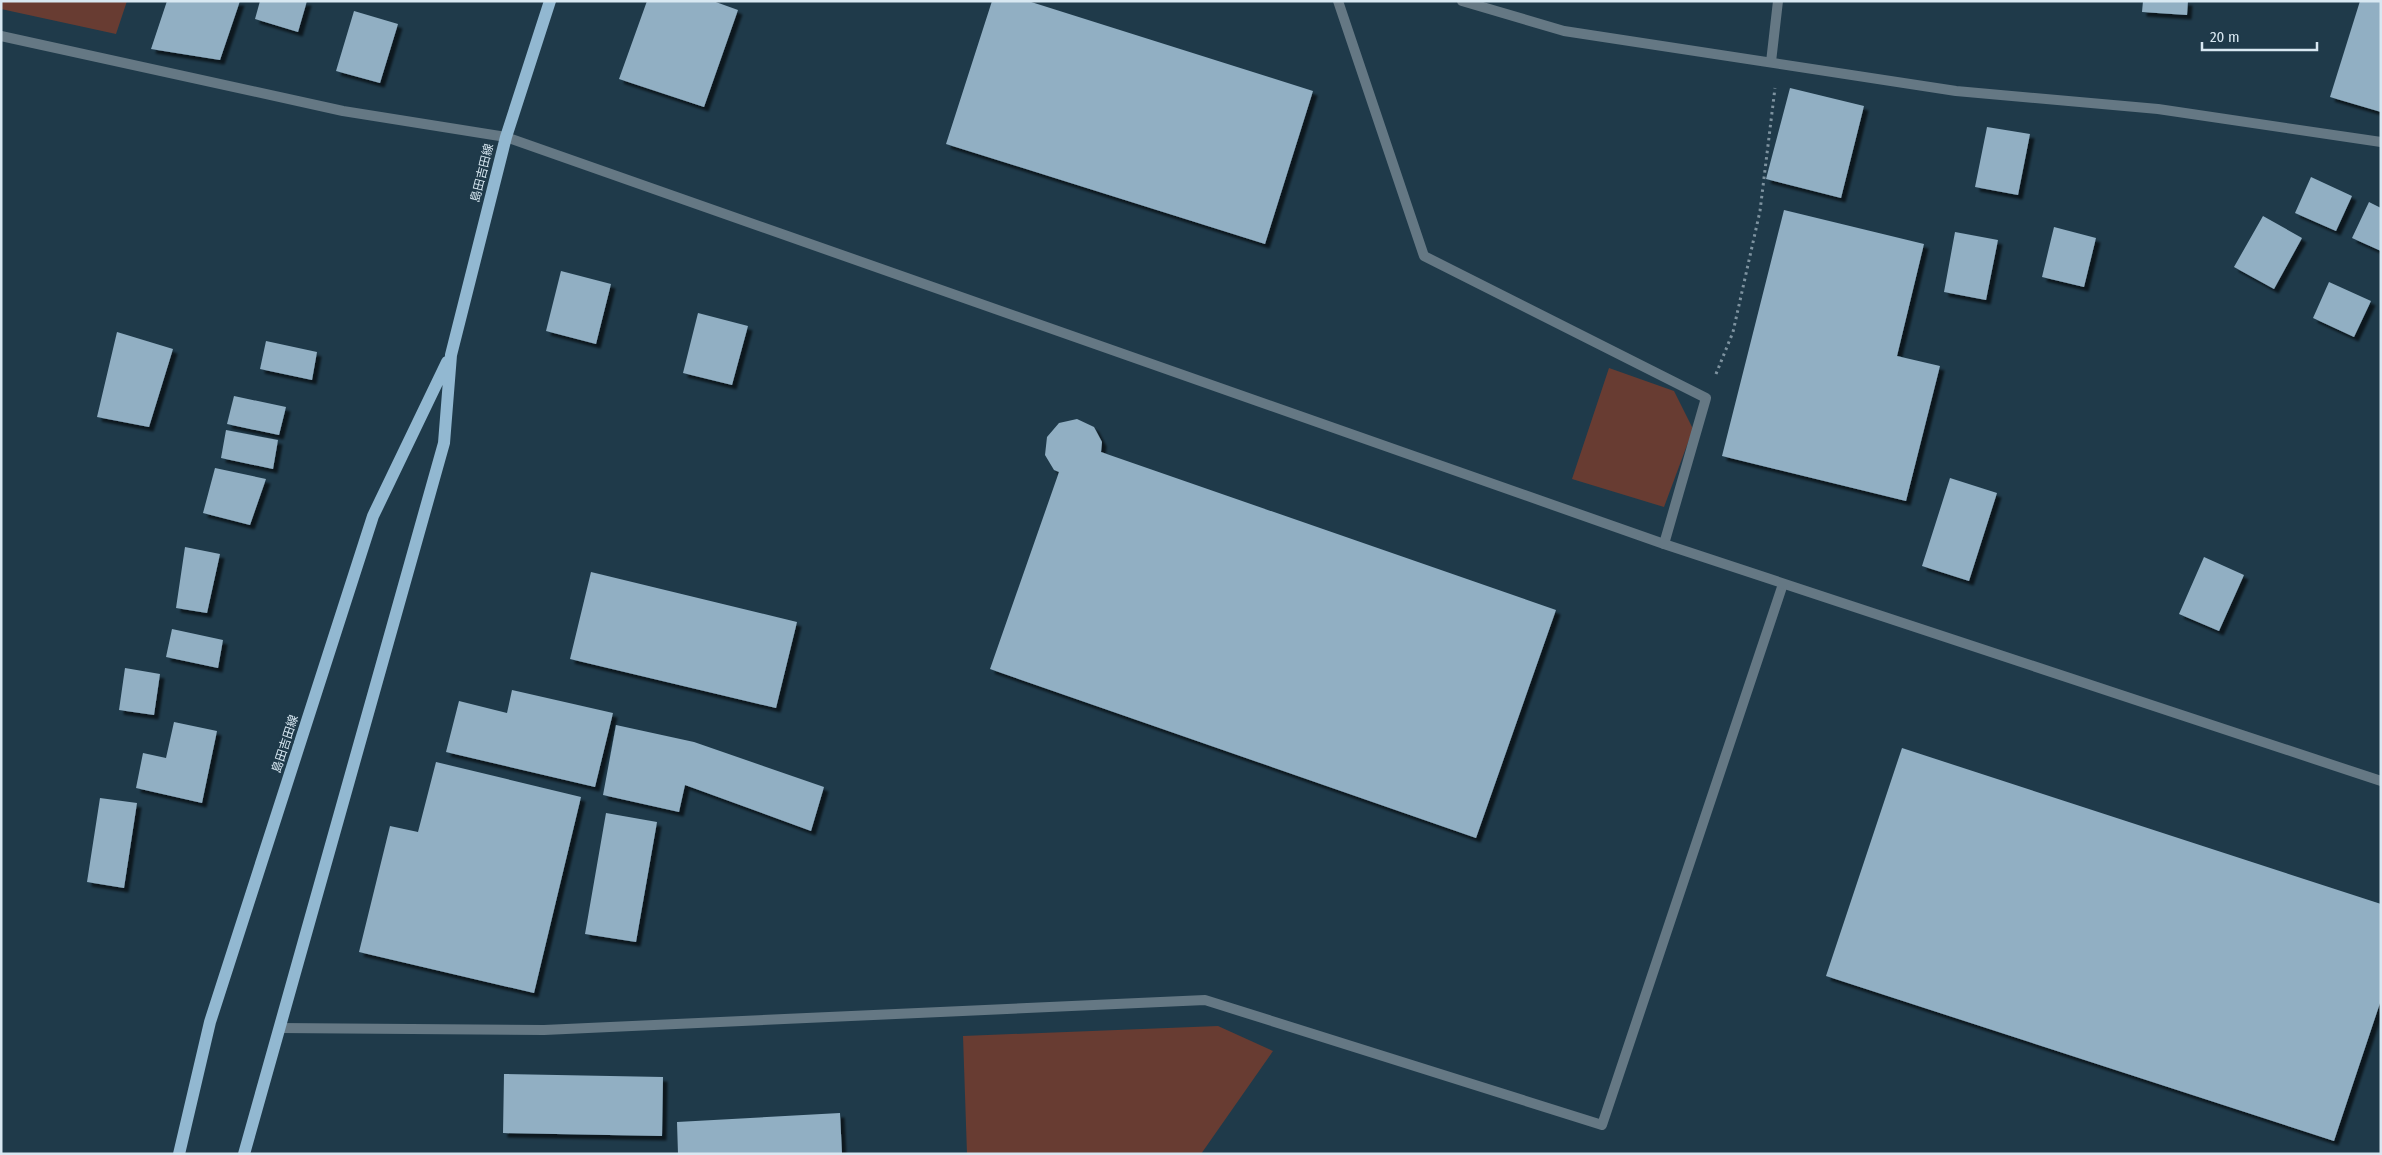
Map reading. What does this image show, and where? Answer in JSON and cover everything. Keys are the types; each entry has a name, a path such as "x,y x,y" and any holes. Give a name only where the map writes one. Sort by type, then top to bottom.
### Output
{"main road":[{"name":"島田吉田線","path":"244,1154 444,443 451,354 506,137 550,1"},
{"name":"島田吉田線","path":"179,1154 210,1022 373,516 451,354"}],"street":[{"path":"1338,1 1424,256 1706,398 1664,544"},
{"path":"1462,1 1564,31 1956,91 2158,109 2381,142"},
{"path":"1774,63 1778,1"},
{"path":"1,36 344,111 506,137 1664,544 2381,781"},
{"path":"280,1028 544,1030 1205,1000 1602,1126 1783,584"}],"path":[{"path":"1706,398 1733,332 1760,211 1774,63"}],"shaded area":[{"path":"1,1 127,1 116,34 1,9"},
{"path":"1609,368 1674,391 1693,429 1664,507 1572,479"},
{"path":"1218,1026 1273,1051 1201,1154 967,1154 963,1036"}],"building":[{"path":"167,1 240,1 220,60 151,49"},
{"path":"260,1 307,1 298,32 255,19"},
{"path":"647,1 713,1 738,10 704,107 619,79"},
{"path":"992,1 1028,1 1313,91 1265,244 946,144"},
{"path":"2143,1 2188,1 2187,15 2142,12"},
{"path":"2360,1 2381,1 2381,112 2330,97"},
{"path":"354,11 398,24 380,83 336,71"},
{"path":"1790,88 1864,106 1841,198 1766,179"},
{"path":"1987,127 2030,134 2018,195 1975,187"},
{"path":"2311,177 2352,196 2336,231 2295,213"},
{"path":"2369,202 2381,208 2381,251 2352,238"},
{"path":"1784,210 1924,244 1897,356 1940,366 1906,501 1722,456"},
{"path":"2263,216 2302,238 2274,289 2234,267"},
{"path":"2054,227 2096,238 2084,287 2042,277"},
{"path":"1955,232 1998,240 1986,300 1944,292"},
{"path":"561,271 611,284 596,344 546,331"},
{"path":"2329,282 2371,301 2354,337 2313,318"},
{"path":"698,313 748,326 732,385 683,373"},
{"path":"117,332 173,349 149,427 97,417"},
{"path":"266,341 317,352 312,380 260,369"},
{"path":"234,396 286,407 279,435 227,424"},
{"path":"1077,419 1094,427 1102,442 1101,452 1556,610 1476,838 990,669 1059,472 1054,470 1045,455 1047,437 1059,423"},
{"path":"226,430 278,440 273,469 221,458"},
{"path":"215,468 266,479 250,525 203,513"},
{"path":"1950,478 1997,493 1969,581 1922,566"},
{"path":"185,547 220,554 207,613 176,608"},
{"path":"2204,557 2244,575 2219,631 2179,614"},
{"path":"591,572 797,622 776,708 570,659"},
{"path":"172,629 223,640 218,668 166,657"},
{"path":"125,668 160,674 154,715 119,710"},
{"path":"512,690 613,713 595,787 446,752 459,701 507,713"},
{"path":"174,722 217,731 202,803 136,788 143,753 166,758"},
{"path":"616,725 694,742 824,787 811,831 685,785 679,812 603,795"},
{"path":"1902,748 2381,904 2381,1000 2334,1141 1826,976"},
{"path":"436,762 581,797 534,993 359,952 390,826 418,832"},
{"path":"100,798 137,803 124,888 87,882"},
{"path":"606,813 657,822 636,942 585,934"},
{"path":"504,1074 663,1077 662,1136 503,1133"},
{"path":"840,1113 842,1154 678,1154 677,1122"}]}
